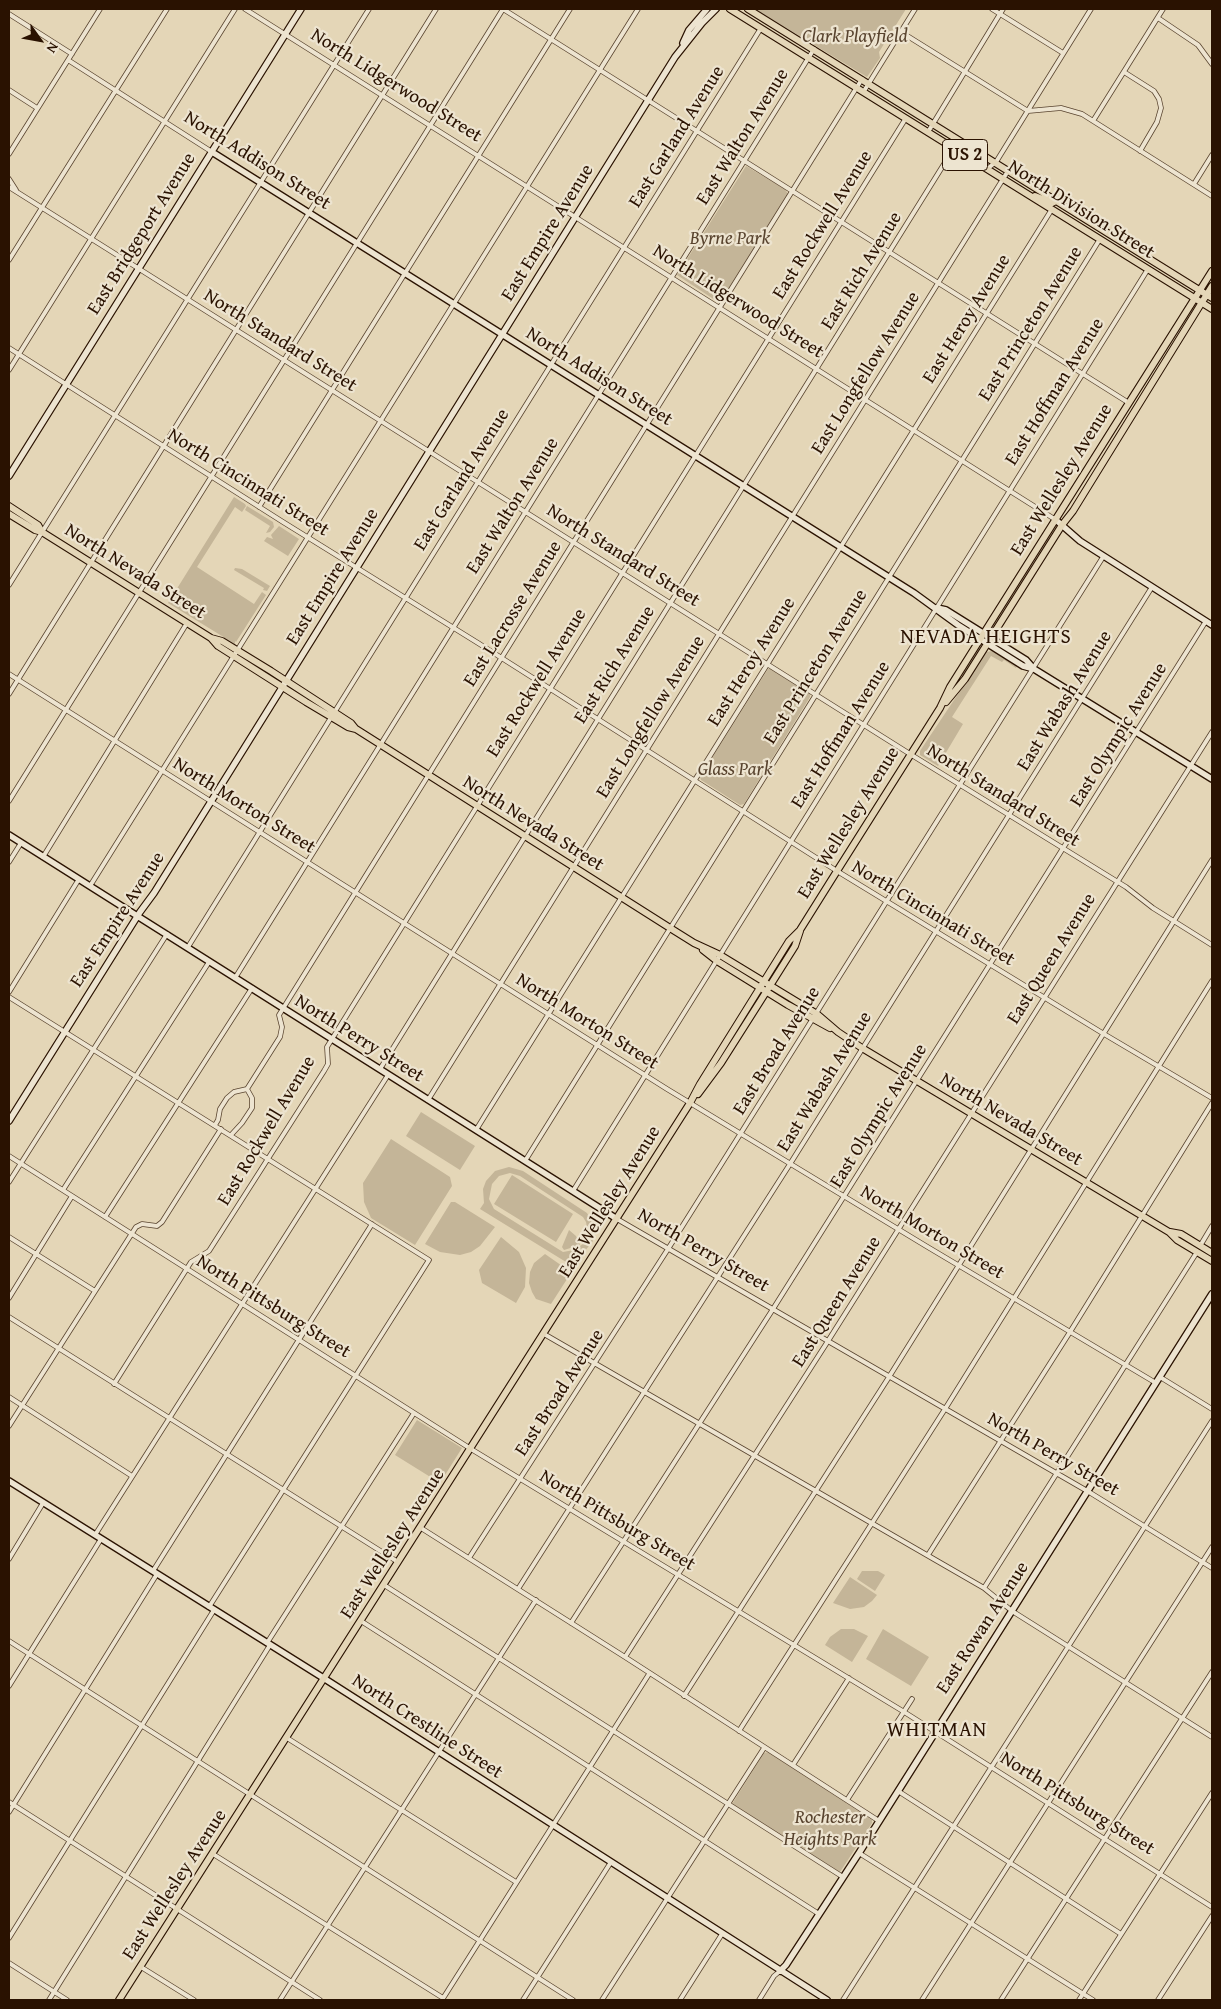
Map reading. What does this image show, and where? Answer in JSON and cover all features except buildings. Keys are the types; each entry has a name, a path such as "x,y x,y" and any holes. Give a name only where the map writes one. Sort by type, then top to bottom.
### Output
{"main road":[{"name":"North Division Street","path":"730,9 1212,309"},
{"name":"North Division Street","path":"748,9 1210,296"},
{"path":"1027,193 1044,198 1052,203 1056,200"},
{"name":"East Wellesley Avenue","path":"119,2000 617,1219 690,1103 761,984 789,941 800,930 1212,270"},
{"name":"East Wellesley Avenue","path":"940,708 956,691 1062,525 1073,512 1202,302 1210,296 1212,286"},
{"name":"North Nevada Street","path":"9,506 38,525 42,532"},
{"name":"North Nevada Street","path":"9,514 90,562 211,638 218,646 236,654 862,1048 1169,1232 1181,1234 1212,1261"},
{"name":"East Wellesley Avenue","path":"690,1103 706,1085 768,989 795,946 800,930"},
{"name":"North Nevada Street","path":"1199,1249 1212,1253"}],"street":[{"path":"13,9 9,14 72,54"},
{"path":"9,154 100,9"},
{"path":"9,260 167,9"},
{"path":"9,370 235,9"},
{"name":"North Lidgerwood Street","path":"245,9 962,460 1056,520 1080,542 1212,625"},
{"name":"East Bridgeport Avenue","path":"9,476 302,9"},
{"path":"9,585 368,9"},
{"path":"9,694 436,9"},
{"path":"9,801 503,9 1129,403"},
{"path":"259,507 570,9"},
{"path":"90,886 638,9"},
{"name":"East Empire Avenue","path":"9,1121 137,916 154,893 428,450 503,334 681,48 689,30 707,9"},
{"name":"East Empire Avenue","path":"681,48 716,9"},
{"path":"861,89 915,9"},
{"path":"992,9 1063,53"},
{"path":"928,132 1003,9"},
{"path":"987,168 996,162 1091,9"},
{"path":"1093,121 1164,9"},
{"path":"1158,18 1198,45 1212,64"},
{"name":"East Garland Avenue","path":"188,947 477,480 761,28"},
{"path":"901,32 1028,111 1061,108 1072,110 1093,121 1212,196"},
{"name":"East Walton Avenue","path":"235,978 814,50"},
{"name":"North Addison Street","path":"68,60 937,608 946,610 1023,666 1034,669 1212,780"},
{"path":"1124,72 1154,91 1159,99 1161,108 1158,122 1140,151"},
{"name":"East Lacrosse Avenue","path":"247,1089 280,1037 282,1027 279,1015 793,191 866,81"},
{"path":"9,90 37,108"},
{"name":"East Rockwell Avenue","path":"114,1384 191,1262 210,1251 328,1064 327,1047 906,118"},
{"name":"East Rich Avenue","path":"380,1069 954,148"},
{"path":"1194,184 1212,155"},
{"name":"East Longfellow Avenue","path":"428,1100 1008,170"},
{"path":"9,178 17,192"},
{"name":"North Standard Street","path":"9,187 910,754 1117,882 1173,921 1212,945"},
{"name":"East Heroy Avenue","path":"476,1130 1052,209"},
{"name":"East Princeton Avenue","path":"525,1161 1100,239"},
{"name":"East Hoffman Avenue","path":"573,1191 1148,269"},
{"name":"North Cincinnati Street","path":"9,348 837,871 1212,1098"},
{"name":"East Broad Avenue","path":"469,1558 741,1134 1104,557"},
{"name":"East Wabash Avenue","path":"518,1589 790,1164 1083,700 1152,587"},
{"name":"East Olympic Avenue","path":"571,1623 844,1197 1206,621"},
{"path":"43,856 187,623"},
{"name":"North Morton Street","path":"9,674 690,1103 958,1266 1156,1383"},
{"name":"East Queen Avenue","path":"625,1657 899,1230 1212,732"},
{"name":"North Perry Street","path":"9,835 617,1219 1057,1473 1212,1568"},
{"path":"9,862 21,843"},
{"path":"684,1696 890,1377 1212,860"},
{"path":"9,992 79,879"},
{"path":"9,1182 167,934"},
{"path":"63,1190 209,962"},
{"path":"739,1731 945,1409 1212,981"},
{"path":"105,1217 252,988"},
{"path":"9,997 429,1260 284,1490 141,1726 9,1938"},
{"path":"95,1535 388,1074"},
{"path":"215,1125 220,1109 227,1098 234,1092 247,1089 252,1098 252,1108 242,1124 231,1135"},
{"path":"928,1555 1070,1332 1212,1103"},
{"path":"9,1426 136,1227 142,1224 156,1226 162,1222 221,1129"},
{"name":"North Pittsburg Street","path":"9,1156 414,1413 849,1678 1212,1906"},
{"path":"9,1298 72,1196"},
{"path":"9,1812 11,1804 85,1689 226,1454 372,1224"},
{"path":"984,1588 1212,1226"},
{"path":"9,1237 95,1291"},
{"name":"East Rowan Avenue","path":"759,2000 774,1976 786,1965 879,1821 1089,1492 1212,1294"},
{"path":"9,1317 399,1562"},
{"path":"544,1334 984,1588 1012,1611 1212,1737"},
{"path":"1160,1377 1212,1409"},
{"path":"9,1397 132,1476"},
{"path":"49,2000 414,1413"},
{"path":"843,2000 1212,1421"},
{"name":"North Crestline Street","path":"9,1481 325,1679 827,2000"},
{"path":"9,1559 43,1503"},
{"path":"421,1528 879,1821"},
{"path":"9,1686 101,1539"},
{"path":"922,2000 1212,1547"},
{"path":"384,1585 843,1877"},
{"path":"280,2000 536,1600"},
{"path":"361,1621 819,1914"},
{"path":"9,1641 573,2000"},
{"path":"1001,2000 1212,1672"},
{"path":"213,1854 443,1999 650,1674"},
{"path":"793,1765 849,1678"},
{"path":"848,1800 912,1699"},
{"path":"287,1738 516,1882"},
{"path":"602,2000 764,1748"},
{"path":"898,1791 1121,1934"},
{"path":"1079,2000 1212,1793"},
{"path":"11,1804 320,2000"},
{"path":"859,1852 1093,2000"},
{"path":"523,2000 611,1862"},
{"path":"1158,2000 1212,1916"},
{"path":"680,2000 722,1934"},
{"path":"9,1963 68,2000"},
{"path":"141,1967 194,2000"}],"green space":[{"name":"Clark Playfield","path":"755,9 906,9 879,52 880,58 867,77"},
{"name":"Byrne Park","path":"746,166 785,189 788,194 721,301 718,302 677,275"},
{"path":"234,497 246,506 242,512 235,507 197,567 254,604 262,592 266,595 235,641 235,644 168,603"},
{"path":"247,506 273,522 274,527 270,532 266,533 270,526 245,510"},
{"path":"279,526 299,539 288,556 264,541 267,537 273,539 271,535"},
{"path":"235,568 242,569 270,586 267,591 234,570"},
{"path":"992,651 1017,666 1016,668 1004,660 1002,662 991,656 952,717 963,724 938,766 920,755 920,751 986,652"},
{"name":"Glass Park","path":"768,669 810,693 810,697 744,804 740,805 701,780 700,777"},
{"path":"421,1112 475,1146 460,1170 406,1136"},
{"path":"391,1139 450,1177 452,1186 415,1245 371,1218 364,1202 363,1183"},
{"path":"509,1167 523,1171 587,1213 594,1226 593,1241 584,1252 569,1258 566,1262 480,1209 484,1203 483,1189 486,1181 495,1171","holes":["510,1173 520,1176 583,1217 588,1233 583,1244 574,1250 563,1252 494,1209 489,1199 492,1184 499,1176"]},
{"path":"512,1175 573,1214 556,1242 494,1204"},
{"path":"451,1202 455,1202 495,1227 480,1246 471,1252 460,1255 440,1252 425,1244"},
{"path":"569,1230 576,1236 580,1245 564,1250 562,1247"},
{"path":"501,1237 519,1252 526,1268 525,1287 516,1303 482,1283 479,1270"},
{"path":"545,1254 568,1270 569,1276 551,1304 536,1299 529,1283 530,1272 534,1263"},
{"path":"417,1420 462,1448 440,1483 395,1455"},
{"path":"862,1571 878,1571 885,1575 875,1591 857,1579"},
{"path":"850,1577 877,1595 864,1607 850,1609 833,1603"},
{"path":"841,1629 854,1629 868,1636 852,1662 825,1645 830,1637"},
{"path":"883,1629 929,1657 911,1686 866,1659"},
{"name":"Rochester Heights Park","path":"768,1752 872,1820 872,1823 840,1872 732,1804 764,1753"}],"district":[{"name":"NEVADA HEIGHTS","path":"986,638"},
{"name":"WHITMAN","path":"937,1731"}]}
